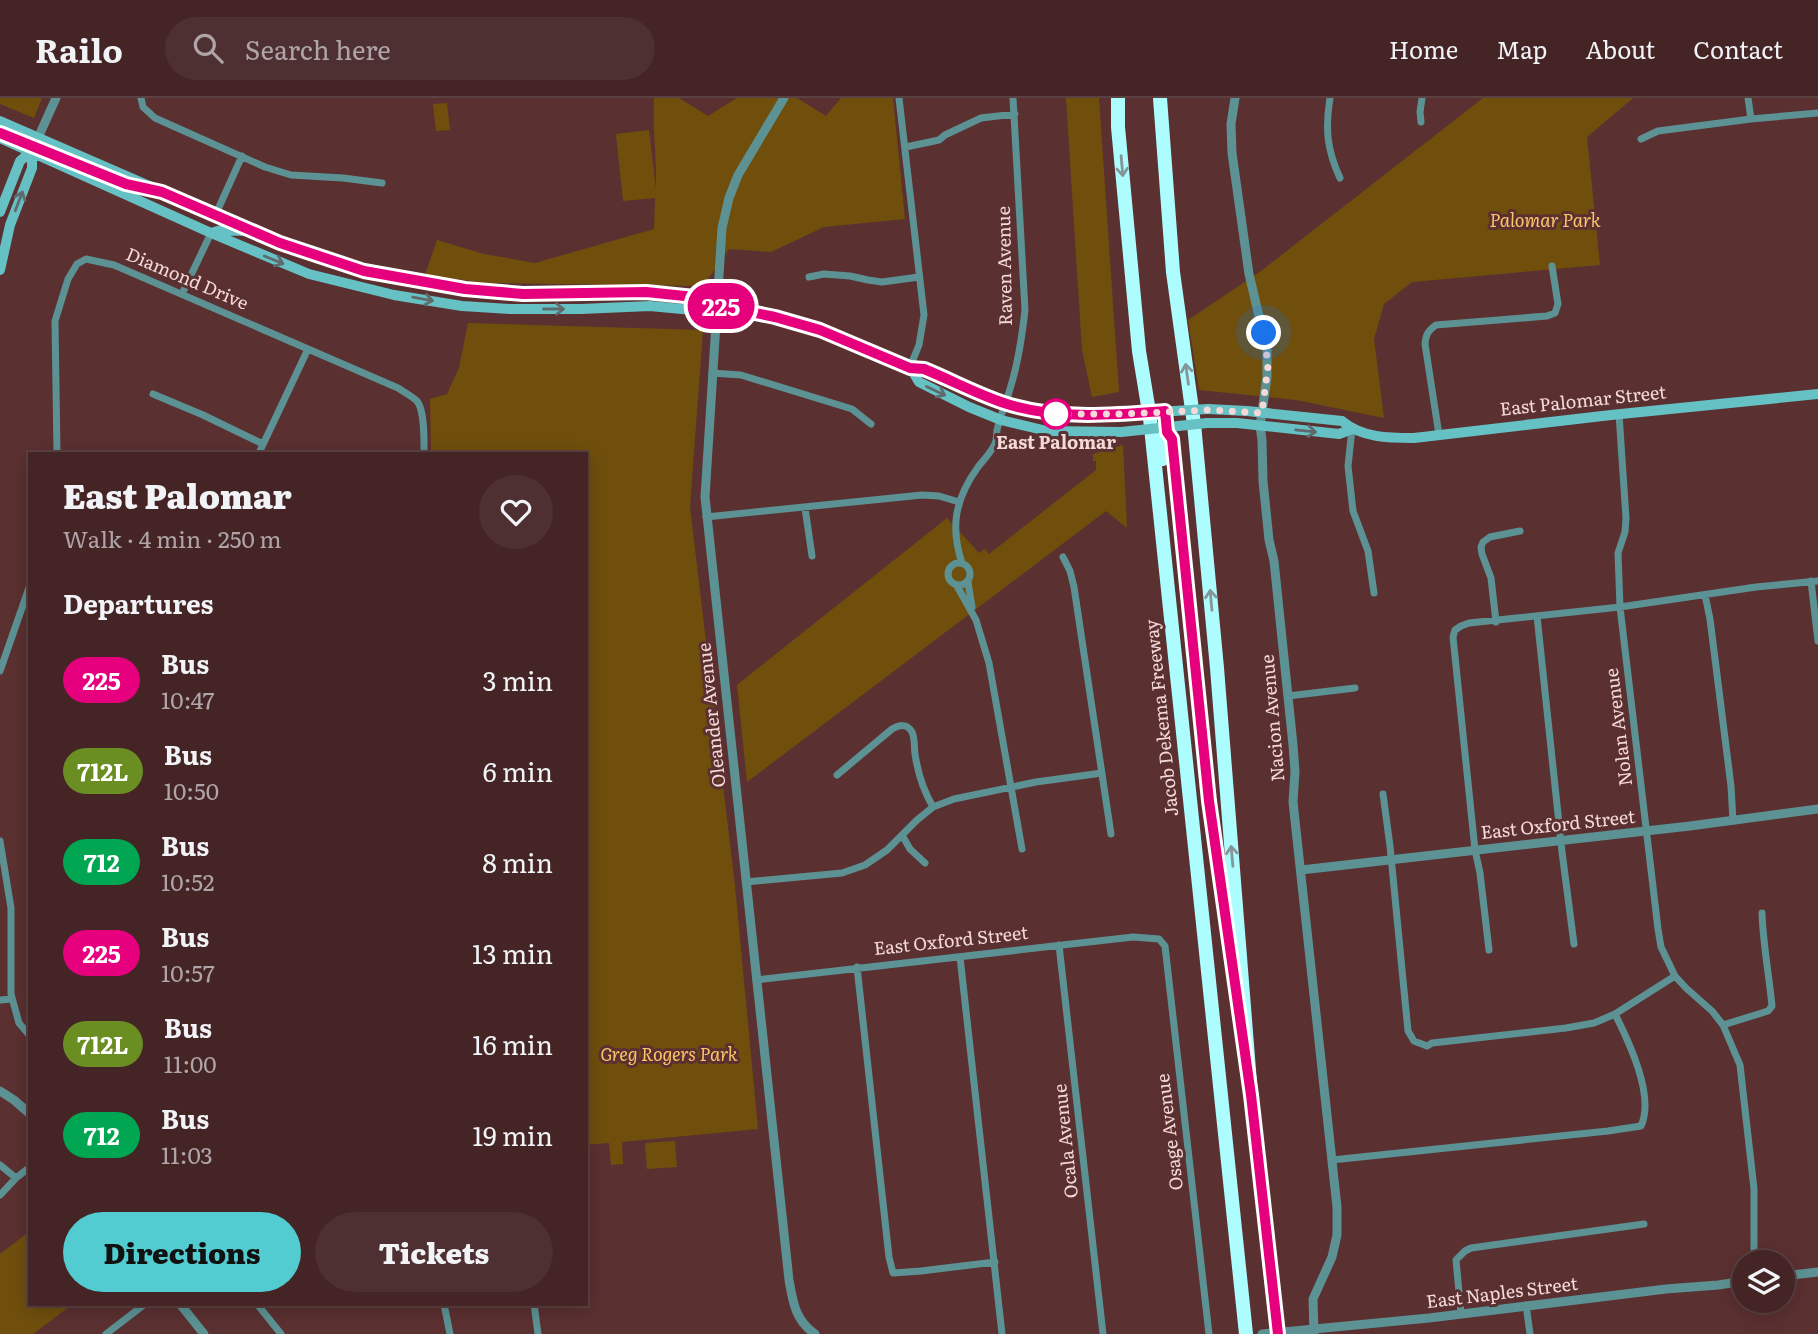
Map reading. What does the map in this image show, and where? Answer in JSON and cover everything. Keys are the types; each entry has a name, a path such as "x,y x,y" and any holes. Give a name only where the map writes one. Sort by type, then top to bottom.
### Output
{"highway":[{"name":"Jacob Dekema Freeway","path":"1118,98 1118,127 1139,351 1151,432 1246,1334"},
{"path":"1160,98 1173,272 1194,424 1215,641 1251,1095 1278,1334"},
{"path":"1165,411 1166,429 1161,441 1251,1095"},
{"path":"1176,541 1243,1307"}],"main road":[{"name":"East Palomar Street","path":"0,121 280,243 364,271 465,289 523,294 646,292 704,298 716,305 797,322 864,347 910,368 924,369 1006,404 1056,414 1209,410 1262,413 1342,421 1352,429 1383,438 1414,438 1818,394"},
{"name":"East Palomar Street","path":"0,138 309,274 394,295 510,309 650,306 703,312 716,305"},
{"path":"0,270 10,225 32,168 32,152 38,138"},
{"path":"0,212 20,162 32,152"},
{"path":"177,217 215,216"},
{"path":"211,233 221,230 254,231"},
{"path":"447,303 460,297 465,289"},
{"name":"East Palomar Street","path":"910,368 919,382 969,407 1001,420 1047,431 1121,432 1207,423 1237,423 1339,435 1352,429"}],"street":[{"path":"38,138 56,98"},
{"path":"141,98 143,107 155,118 265,167 291,175 343,177 382,183"},
{"name":"Oleander Avenue","path":"784,98 738,174 722,228 705,497 793,1305 802,1322 815,1334"},
{"path":"899,98 924,315 923,330 910,368"},
{"name":"Raven Avenue","path":"962,563 955,531 959,502 977,468 996,441 997,428 1006,404 1021,342 1025,310 1013,98"},
{"name":"Nacion Avenue","path":"1235,98 1231,124 1232,153 1249,274 1267,350 1267,377 1260,426 1263,481 1288,696 1295,771 1293,802 1338,1208 1337,1235 1332,1257 1313,1299 1313,1331"},
{"path":"1330,98 1328,147 1340,178"},
{"path":"1421,121 1422,98"},
{"path":"1748,98 1751,119"},
{"path":"1641,139 1658,131 1818,113"},
{"path":"906,147 939,140 981,118 1015,114"},
{"path":"215,216 242,156"},
{"path":"182,294 211,233"},
{"name":"Diamond Drive","path":"57,452 55,321 68,279 77,264 86,259 114,265 398,388 419,403 424,452"},
{"path":"1438,435 1425,344 1429,330 1436,325 1547,316 1555,313 1558,304 1552,266"},
{"path":"809,277 824,274 849,275 881,282 919,277"},
{"path":"259,452 308,349"},
{"path":"712,373 741,375 852,409 871,425"},
{"path":"153,394 263,443"},
{"name":"Nolan Avenue","path":"1619,414 1626,518 1625,532 1618,553 1620,607 1658,929 1661,947 1675,976 1723,1025 1740,1065 1754,1189 1754,1250"},
{"path":"1352,429 1348,466 1353,511 1367,550 1374,593"},
{"path":"706,517 922,495 939,496 959,502"},
{"path":"805,508 812,556"},
{"path":"1496,622 1491,578 1481,547 1490,537 1521,531"},
{"name":"Raven Avenue","path":"951,567 956,545"},
{"path":"1063,557 1074,587 1111,834"},
{"path":"957,586 964,585 971,577 970,569 962,563 957,563 948,570 948,578 957,586 982,636 1022,849"},
{"path":"1489,950 1475,850 1452,637 1455,630 1469,623 1620,607 1756,586 1814,581 1818,641"},
{"path":"968,582 973,614"},
{"path":"0,670 28,591"},
{"path":"1705,595 1731,786 1733,821"},
{"path":"1536,616 1574,944"},
{"path":"1288,696 1355,688"},
{"path":"836,775 892,729 905,726 913,736 918,776 933,807"},
{"path":"746,883 842,873 865,864 887,850 933,807 954,799 1011,787 1101,773"},
{"path":"1383,794 1408,1031 1414,1041 1427,1046 1432,1043 1594,1023 1615,1014 1675,976"},
{"name":"East Oxford Street","path":"1301,870 1818,809"},
{"path":"902,835 925,863"},
{"path":"0,841 11,908 11,994 19,1023 28,1034"},
{"path":"0,896 9,894"},
{"path":"1723,1025 1768,1011 1772,1006 1763,942 1762,913"},
{"name":"East Oxford Street","path":"756,980 1149,937"},
{"name":"Osage Avenue","path":"1149,937 1159,939 1165,946 1209,1334"},
{"name":"Ocala Avenue","path":"1059,945 1104,1334"},
{"path":"960,957 1002,1334"},
{"path":"857,967 892,1273 995,1262"},
{"path":"0,1000 12,999"},
{"path":"1332,1160 1641,1126 1644,1119 1644,1094 1635,1056 1615,1014"},
{"path":"0,1091 28,1112"},
{"path":"0,1165 16,1178"},
{"path":"0,1195 28,1169"},
{"path":"1461,1314 1456,1260 1471,1248 1644,1224"},
{"path":"1795,1275 1818,1272"},
{"name":"East Naples Street","path":"1262,1334 1313,1331 1732,1282"},
{"path":"1526,1305 1530,1334"},
{"path":"106,1334 142,1306"},
{"path":"182,1306 204,1334"},
{"path":"259,1306 281,1334"},
{"path":"443,1306 450,1334"},
{"path":"534,1306 538,1334"}],"green space":[{"path":"0,98 42,98 34,118 0,104"},
{"path":"654,98 679,98 708,116 737,98 797,98 826,116 841,98 893,98 905,219 824,227 771,252 729,249 703,286 487,283 425,275 437,240 484,254 535,263 654,229 655,198 623,201 616,134 649,130 656,189"},
{"path":"1066,98 1099,98 1119,392 1092,397 1082,350"},
{"name":"Palomar Park","path":"1483,98 1633,98 1587,137 1600,265 1412,282 1384,304 1374,339 1384,418 1296,400 1199,390 1188,320 1261,271"},
{"path":"447,103 450,130 436,131 433,104"},
{"name":"Greg Rogers Park","path":"468,323 703,330 690,507 735,886 758,1129 622,1142 623,1164 611,1165 609,1143 588,1145 588,452 431,452 430,399 447,394 459,368"},
{"path":"1123,445 1127,528 1106,511 747,782 737,685 947,518 979,553 985,549 989,554 1096,470 1093,454"},
{"path":"675,1141 677,1167 647,1169 645,1143"},
{"path":"28,1233 28,1306 70,1306 33,1334 0,1334 0,1254"}],"bus line":[{"name":"225","path":"0,133 126,184 162,192 280,243 364,271 465,289 523,294 646,292 704,298 716,305 797,322 820,330 910,368 924,369 1006,404 1056,414 1165,411 1167,432 1172,439 1209,801 1251,1095 1278,1334"}],"place":[{"name":"East Palomar","path":"1056,414"}],"route":[{"path":"1056,414 1209,410 1262,413 1268,366 1264,333"}]}
